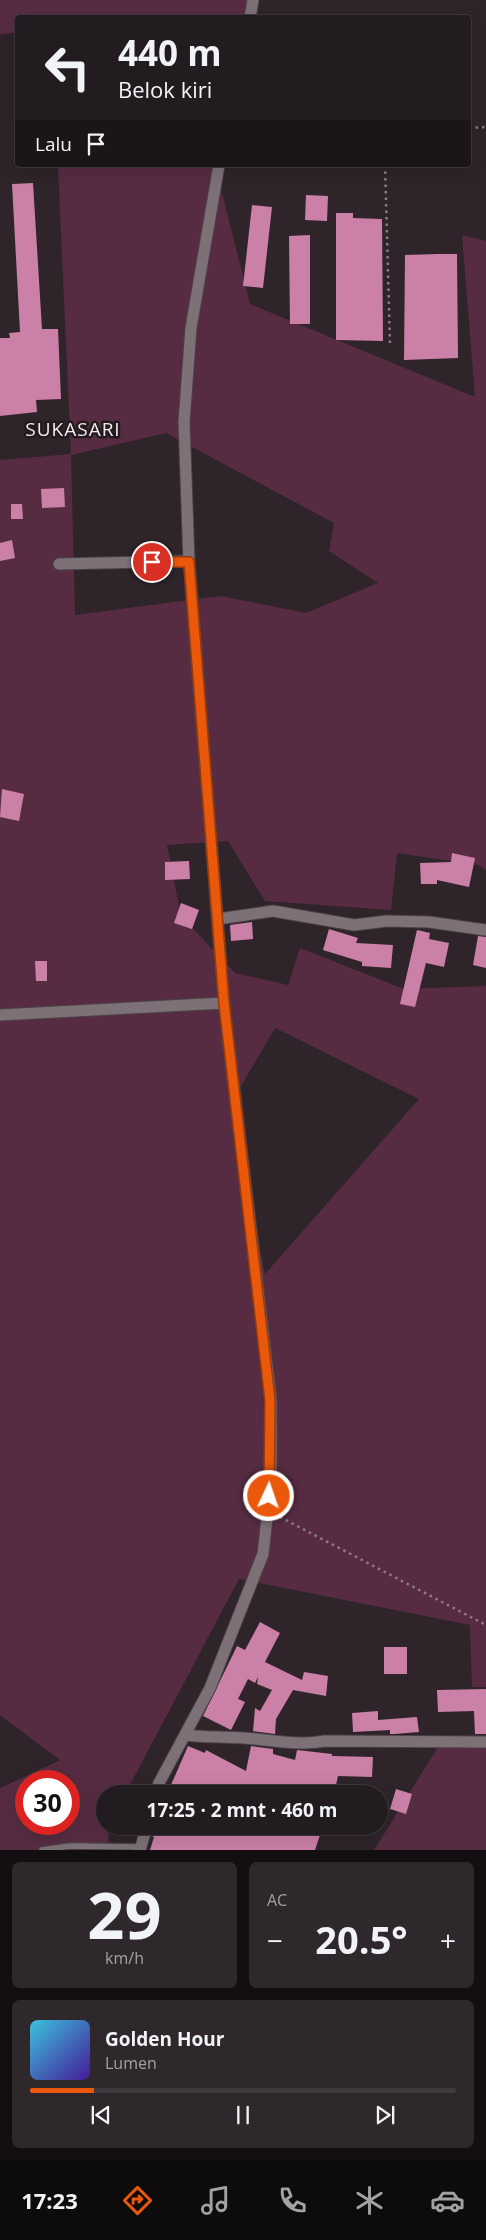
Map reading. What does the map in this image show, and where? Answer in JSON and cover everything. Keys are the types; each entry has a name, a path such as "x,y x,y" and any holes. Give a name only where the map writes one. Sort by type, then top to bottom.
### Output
{"street":[{"path":"250,15 253,0"},
{"path":"158,1785 210,1688 263,1554 270,1482 270,1400 224,1003 189,562 184,422 190,338 219,167"},
{"path":"59,564 189,562"},
{"path":"218,918 273,911 354,926 387,921 429,922 486,930"},
{"path":"0,1014 224,1003"},
{"path":"186,1735 202,1738 244,1738 308,1744 333,1741 486,1742"},
{"path":"141,1849 145,1835"}],"lane":[{"path":"42,1850 78,1846 141,1849"}],"path":[{"path":"471,128 486,127"},
{"path":"385,167 390,343"},
{"path":"268,1510 486,1625"}],"shaded area":[{"path":"0,0 248,0 244,15 15,15 15,33 0,34"},
{"path":"58,167 216,167 250,304 475,397 462,235 486,241 486,870 478,865 397,853 391,910 265,901 228,841 167,845 181,916 235,973 288,985 300,948 404,989 486,986 486,1687 472,1687 470,1625 239,1579 130,1785 96,1785 96,1835 108,1835 109,1850 0,1850 0,1788 15,1781 15,1835 80,1835 80,1770 39,1770 60,1760 0,1715 0,460 71,454","holes":["166,433 334,523 329,551 378,583 306,613 220,596 75,615 71,455","275,1028 419,1099 265,1274 231,1103"]},
{"path":"486,1745 486,1850 374,1850 383,1835 388,1835 388,1827 438,1747"}],"building":[{"path":"33,183 42,329 58,329 61,399 36,400 37,412 0,416 0,338 10,338 9,333 20,332 12,184"},
{"path":"306,195 328,196 327,221 305,220"},
{"path":"252,205 272,207 263,288 243,286"},
{"path":"336,213 353,213 353,218 382,219 383,341 336,340"},
{"path":"310,235 310,324 290,324 289,236"},
{"path":"457,254 458,358 404,360 405,255"},
{"path":"64,488 65,507 42,508 41,489"},
{"path":"11,504 22,504 23,519 11,519"},
{"path":"12,540 15,558 0,561 0,543"},
{"path":"2,789 24,794 19,821 0,817"},
{"path":"452,853 475,858 469,887 437,880 437,884 421,884 420,863 451,862"},
{"path":"189,861 190,879 165,880 165,862"},
{"path":"181,903 199,910 192,929 174,923"},
{"path":"252,922 253,939 231,941 230,925"},
{"path":"329,929 358,938 356,943 393,945 391,968 362,966 362,962 323,950"},
{"path":"417,930 430,933 429,939 449,943 444,967 426,963 415,1007 400,1004"},
{"path":"478,936 486,937 486,968 473,965"},
{"path":"35,961 47,961 47,981 36,981"},
{"path":"260,1622 280,1633 265,1662 302,1680 304,1672 328,1676 326,1696 293,1690 276,1719 275,1734 253,1731 255,1708 260,1711 272,1690 257,1684 258,1677 255,1683 248,1679 238,1699 245,1702 231,1730 203,1716 237,1646 245,1650"},
{"path":"384,1647 407,1647 407,1674 384,1674"},
{"path":"486,1689 486,1734 475,1734 474,1711 438,1712 437,1690"},
{"path":"378,1711 378,1720 417,1717 419,1732 390,1734 390,1730 353,1732 352,1713"},
{"path":"188,1746 205,1753 206,1750 246,1771 251,1746 273,1749 273,1754 295,1760 297,1750 332,1754 332,1756 373,1757 372,1777 338,1776 336,1785 171,1785"},
{"path":"396,1789 412,1794 406,1814 390,1809"},
{"path":"320,1835 315,1850 150,1850 154,1837 152,1836"}],"district":[{"name":"SUKASARI","path":"73,429"}],"route":[{"path":"152,562 189,562 224,1003 270,1400 269,1496"}]}
